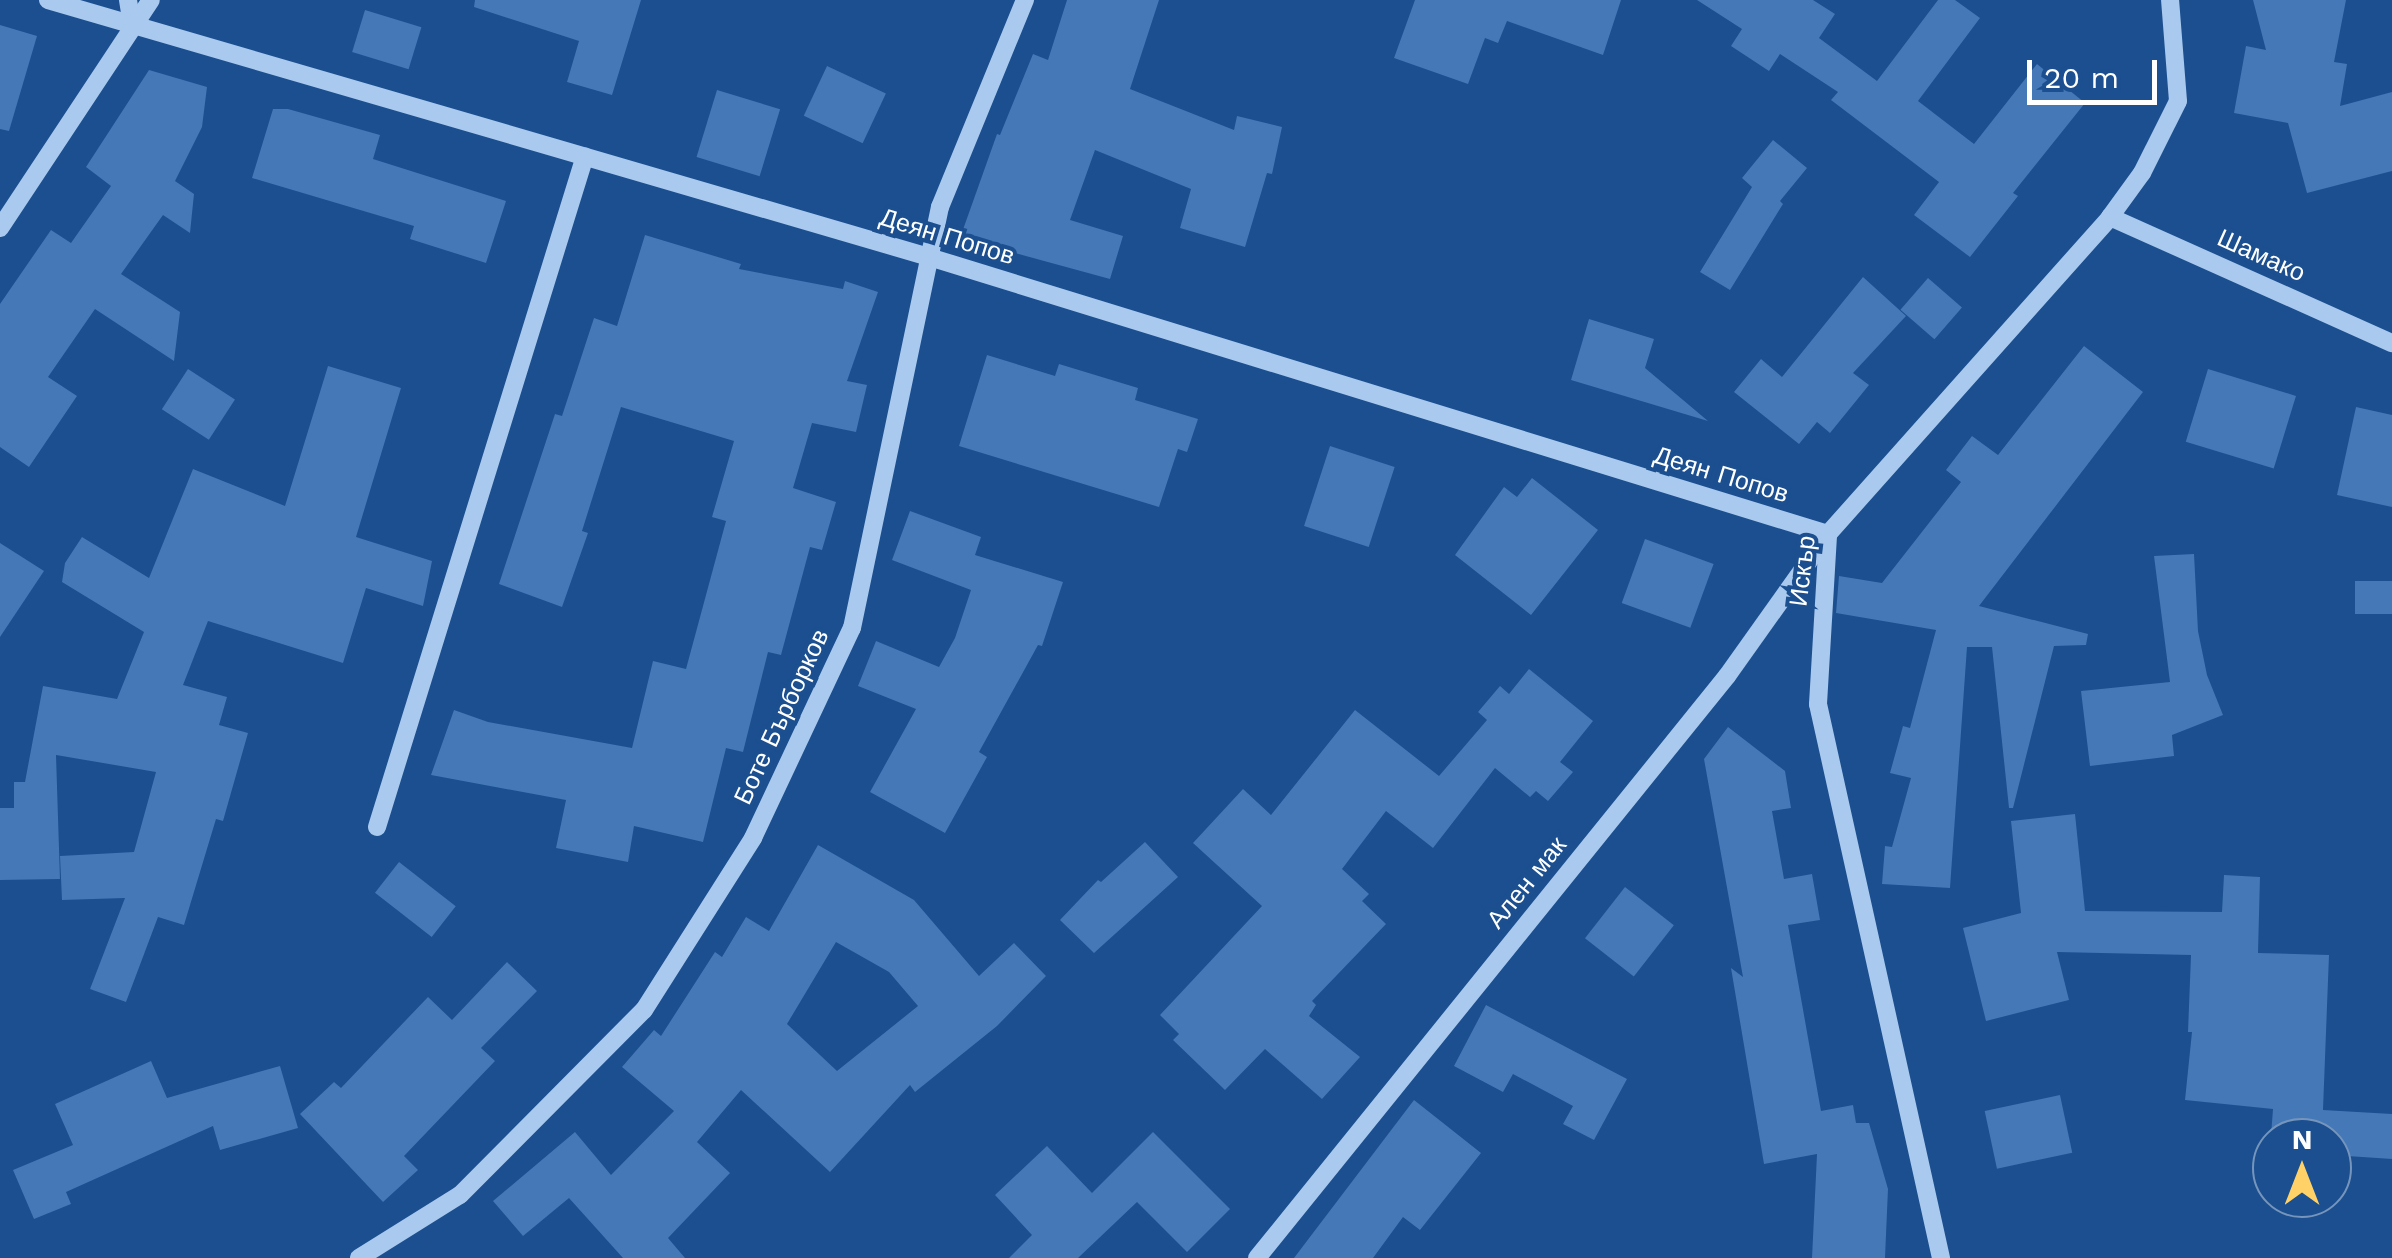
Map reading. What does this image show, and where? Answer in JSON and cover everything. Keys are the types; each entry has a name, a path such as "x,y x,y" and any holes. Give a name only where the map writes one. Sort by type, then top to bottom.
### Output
{"street":[{"name":"Деян Попов","path":"48,0 929,258 1828,534"},
{"path":"128,0 132,25"},
{"path":"0,228 152,0"},
{"name":"Боте Бърборков","path":"359,1258 460,1195 644,1010 752,838 852,628 940,207 1026,0"},
{"name":"Искър","path":"1941,1258 1818,704 1828,534 2110,217 2142,173 2178,101 2170,0"},
{"path":"378,827 585,156"},
{"name":"Шамако","path":"2110,217 2392,343"},
{"name":"Ален мак","path":"1257,1258 1727,676 1828,534"}],"building":[{"path":"475,0 641,0 612,95 567,82 579,41 474,7"},
{"path":"1067,0 1159,0 1130,89 1234,130 1237,116 1282,127 1272,174 1267,173 1245,247 1180,228 1191,189 1095,150 1070,220 1123,236 1110,279 960,238 997,134 1000,135 1033,54 1048,60"},
{"path":"1415,0 1621,0 1603,55 1507,21 1498,43 1485,38 1468,84 1394,58"},
{"path":"1697,0 1813,0 1835,14 1819,38 1877,81 1938,0 1955,0 1980,18 1918,101 1974,144 2037,64 2085,103 2013,193 2018,196 1970,257 1914,215 1939,182 1831,100 1838,92 1780,54 1769,71 1731,46 1742,29"},
{"path":"2253,0 2346,0 2334,62 2347,64 2340,106 2392,92 2392,171 2307,193 2288,123 2234,113 2246,46 2266,50"},
{"path":"365,10 421,27 409,69 352,52"},
{"path":"0,25 37,36 9,131 0,129"},
{"path":"827,66 886,93 863,143 804,116"},
{"path":"149,70 207,87 202,127 175,181 194,194 190,233 163,215 121,274 180,312 174,361 95,309 48,377 77,396 29,467 0,447 0,304 51,230 71,243 111,186 86,167"},
{"path":"717,90 780,109 760,176 697,157"},
{"path":"273,109 288,109 380,135 373,159 506,201 486,263 410,239 414,226 252,178"},
{"path":"1773,140 1807,168 1780,201 1783,204 1730,290 1700,272 1752,187 1742,178"},
{"path":"645,235 741,264 739,269 843,289 845,281 878,292 847,381 867,385 856,432 812,423 793,488 836,502 822,550 810,547 781,655 768,652 743,752 726,748 703,842 634,826 628,862 556,848 566,800 431,775 454,710 488,722 632,748 653,661 686,669 726,521 712,517 734,441 621,407 582,531 588,533 562,607 499,584 555,414 562,416 594,318 617,326"},
{"path":"1863,277 1906,316 1853,373 1869,385 1830,433 1817,422 1799,444 1734,392 1761,359 1782,377"},
{"path":"1928,278 1962,308 1934,339 1900,310"},
{"path":"1589,319 1654,339 1645,368 1708,421 1571,380"},
{"path":"2084,346 2143,392 1979,606 2088,634 2086,645 2054,646 2013,808 2009,808 1992,647 1967,647 1950,888 1882,884 1885,846 1892,847 1911,778 1890,773 1903,726 1910,728 1936,630 1836,613 1839,576 1882,583 1961,482 1946,470 1972,436 1998,455"},
{"path":"987,355 1055,376 1059,364 1138,388 1135,400 1198,419 1187,452 1178,449 1159,507 959,446"},
{"path":"328,366 401,388 356,537 432,561 423,606 366,588 343,663 208,621 183,685 227,697 219,725 248,733 223,821 216,819 184,925 158,917 126,1002 90,989 125,898 62,900 60,856 134,852 156,772 56,755 60,879 0,880 0,808 14,808 14,782 25,782 43,686 117,699 144,632 62,582 65,563 82,537 149,578 193,469 285,506"},
{"path":"188,369 235,399 209,440 162,409"},
{"path":"2208,369 2296,396 2274,469 2186,442"},
{"path":"2356,407 2392,415 2392,507 2337,495"},
{"path":"1330,446 1395,467 1369,547 1304,526"},
{"path":"1532,478 1598,530 1531,615 1455,555 1504,487 1517,497"},
{"path":"910,511 981,537 975,555 1063,582 1042,646 1038,645 979,752 987,757 945,833 870,792 916,709 858,686 876,641 939,667 955,638 971,590 892,560"},
{"path":"1645,539 1714,564 1690,628 1622,603"},
{"path":"0,543 44,571 0,637"},
{"path":"2194,554 2198,631 2207,675 2223,715 2172,735 2174,756 2090,766 2081,691 2170,682 2154,556"},
{"path":"2355,581 2392,581 2392,614 2355,614"},
{"path":"1529,669 1593,721 1560,762 1573,772 1548,801 1536,791 1530,797 1495,768 1433,848 1386,811 1342,869 1369,894 1362,901 1386,924 1312,1001 1316,1005 1309,1016 1360,1057 1322,1099 1265,1049 1225,1090 1173,1040 1179,1034 1160,1015 1262,906 1193,843 1243,789 1271,815 1355,710 1439,776 1487,720 1478,712 1500,686 1509,694"},
{"path":"1728,727 1785,771 1791,808 1772,811 1784,879 1812,874 1820,920 1788,925 1821,1111 1853,1105 1856,1123 1869,1123 1888,1189 1885,1258 1812,1258 1817,1154 1764,1164 1731,968 1743,977 1704,759"},
{"path":"2075,814 2085,911 2222,912 2224,875 2260,877 2258,953 2329,955 2323,1110 2392,1114 2392,1159 2352,1156 2352,1118 2272,1118 2273,1109 2185,1100 2192,1032 2188,1032 2191,955 2057,952 2069,1000 1986,1021 1963,928 2021,913 2011,821"},
{"path":"1145,842 1178,877 1094,953 1060,920 1098,880 1101,882"},
{"path":"818,845 914,900 979,976 1014,943 1046,976 997,1026 915,1092 910,1085 830,1172 741,1090 697,1142 730,1173 668,1238 685,1258 623,1258 569,1198 523,1236 493,1201 575,1132 611,1175 674,1111 622,1067 654,1030 661,1036 715,952 722,957 746,917 769,931","holes":["836,942 889,972 918,1006 837,1071 787,1024"]},
{"path":"399,862 456,906 432,937 375,893"},
{"path":"1625,887 1674,925 1634,976 1585,938"},
{"path":"507,962 537,991 481,1048 495,1061 404,1156 418,1170 383,1202 300,1114 334,1082 341,1088 428,997 452,1020"},
{"path":"1486,1005 1627,1079 1594,1140 1563,1124 1573,1106 1513,1074 1503,1092 1454,1066"},
{"path":"151,1061 167,1098 280,1066 298,1128 220,1150 213,1126 66,1192 71,1204 34,1219 13,1170 73,1145 55,1104"},
{"path":"2060,1095 2072,1153 1997,1169 1985,1111"},
{"path":"1414,1100 1481,1153 1420,1230 1403,1217 1373,1258 1294,1258"},
{"path":"1153,1132 1230,1209 1187,1252 1137,1202 1078,1258 1009,1258 1032,1235 995,1195 1047,1146 1092,1193"}]}
